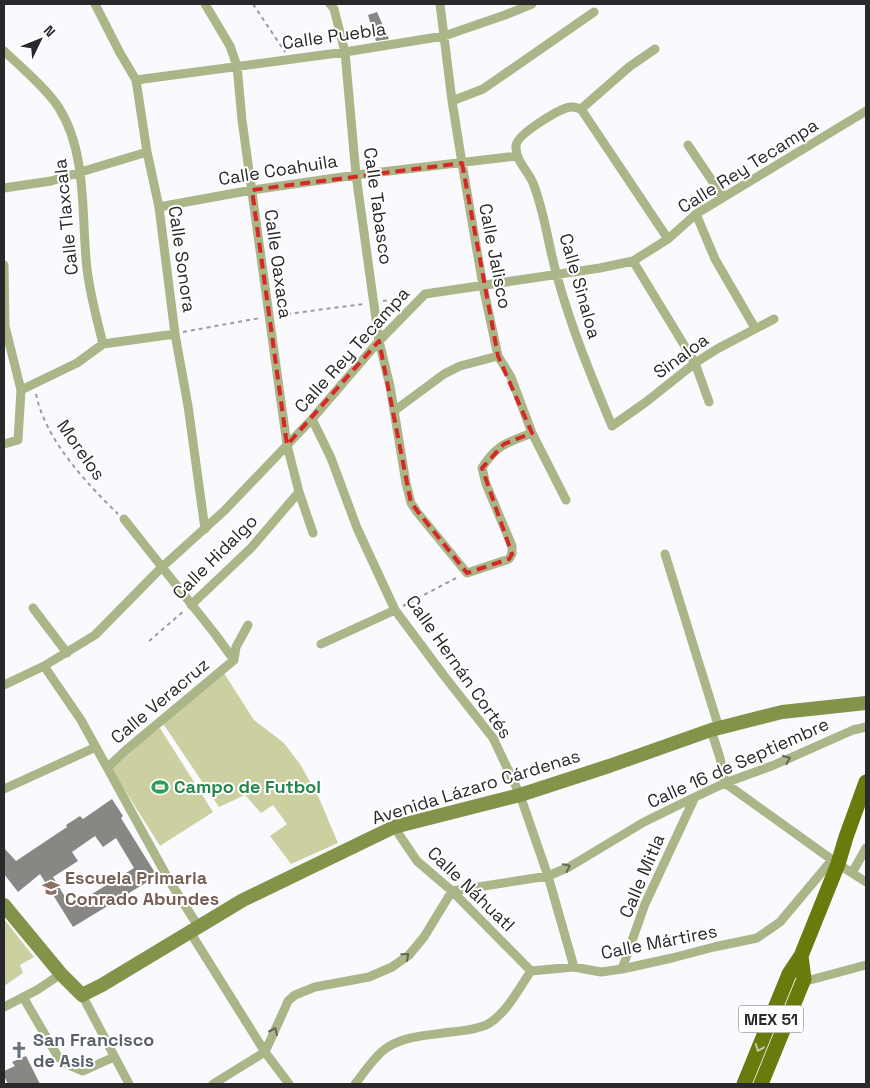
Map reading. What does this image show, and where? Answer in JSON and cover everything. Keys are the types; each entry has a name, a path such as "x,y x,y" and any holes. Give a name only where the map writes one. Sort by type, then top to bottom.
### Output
{"main road":[{"name":"Avenida Lázaro Cárdenas","path":"82,996 273,884 394,827 520,795 715,729 782,712 851,703 866,703"},
{"path":"851,703 866,711"},
{"name":"MEX 51","path":"761,1084 802,956 866,782"},
{"path":"4,905 82,996"},
{"name":"MEX 51","path":"744,1084 796,977"}],"street":[{"name":"Calle Sonora","path":"95,4 136,80 147,152 159,207 175,334 188,406 205,528"},
{"name":"Calle Oaxaca","path":"204,4 230,46 237,66 287,445 299,492 313,533"},
{"name":"Calle Tabasco","path":"330,4 334,9 345,52 356,175 380,341 390,386 406,483 411,503 417,512 467,572"},
{"name":"Calle Jalisco","path":"440,4 462,163 483,286 498,356 510,377 532,433 566,500"},
{"name":"Calle Puebla","path":"136,80 345,52 444,36 532,4"},
{"path":"452,101 483,88 594,12"},
{"path":"581,109 629,66 655,48"},
{"name":"Calle Tlaxcala","path":"4,51 59,107 69,127 80,173 87,268 93,308 104,344"},
{"path":"462,163 517,156 515,145 519,137 567,108 581,109 668,239"},
{"name":"Calle Rey Tecampa","path":"4,685 44,666 95,635 161,568 224,511 312,419 380,341 425,294 556,273 600,268 633,261 668,239 696,214 866,111"},
{"path":"688,145 723,197"},
{"path":"4,188 51,181 147,152"},
{"name":"Calle Sinaloa","path":"517,156 533,182 546,227 556,273 574,333 612,426"},
{"name":"Calle Coahuila","path":"159,207 252,190 356,175 462,163"},
{"path":"696,214 715,259 755,328"},
{"path":"633,261 695,363 709,402"},
{"path":"4,265 5,326 21,390 18,440 4,444"},
{"name":"Sinaloa","path":"612,426 695,363 774,319"},
{"path":"21,390 76,363 104,344 175,334"},
{"path":"394,411 444,374 460,366 498,356"},
{"name":"Calle Hernán Cortés","path":"312,419 331,458 357,528 395,610 493,738 520,795 548,876 574,967"},
{"path":"467,572 509,560 512,554 512,546 486,484 482,468 490,455 504,444 532,433"},
{"name":"Calle Hidalgo","path":"191,605 251,548 299,492"},
{"path":"124,519 234,660"},
{"path":"665,554 715,729 725,783 866,882"},
{"path":"33,608 67,653"},
{"path":"321,644 395,610"},
{"path":"234,660 236,647 248,625"},
{"name":"Calle Veracruz","path":"108,767 234,660"},
{"path":"44,666 81,720 194,929 265,1052 289,1084"},
{"name":"Calle 16 de Septiembre","path":"452,892 548,876 569,867 644,822 695,797 853,730 866,727"},
{"path":"4,788 96,747"},
{"name":"Calle Mitla","path":"622,969 646,904 695,797"},
{"name":"Calle Náhuatl","path":"394,827 416,861 452,892 531,971"},
{"path":"852,873 866,848"},
{"name":"Calle Mártires","path":"531,971 574,967 601,972 622,969 757,938 780,922 835,862"},
{"path":"213,1084 265,1052 288,1000 295,995 315,987 369,977 392,967 409,955 424,937 452,892"},
{"path":"796,977 810,980 866,964"},
{"path":"355,1084 383,1050 397,1042 487,1025 499,1015 531,971"},
{"path":"4,1007 37,990 62,974"},
{"path":"82,996 129,1084"},
{"path":"23,997 58,1057 71,1066 83,1071 114,1057"}],"path":[{"path":"253,4 290,59"},
{"path":"175,334 269,316 425,294"},
{"name":"Morelos","path":"34,384 39,408 62,451 92,490 124,519"},
{"path":"395,610 467,572"},
{"name":"Calle Hidalgo","path":"149,641 191,605"}],"highlighted area":[{"path":"462,163 498,356 532,433 504,444 482,468 512,554 509,559 467,573 411,503 379,341 287,445 252,190"}],"green space":[{"path":"224,673 254,720 284,743 300,764 319,798 338,843 291,864 270,836 287,824 273,805 261,813 245,795 219,807 162,722"},
{"name":"Campo de Futbol","path":"160,728 213,812 160,846 107,762"},
{"path":"4,919 34,957 20,965 23,973 4,986"}],"building":[{"path":"377,12 389,39 376,41 368,15"},
{"path":"112,799 123,816 121,818 157,876 73,927 40,874 18,892 4,874 4,848 16,861 67,827 66,825 80,816 83,819","holes":["95,836 103,847 116,838 134,868 71,907 53,877 78,861 72,852"]},
{"path":"26,1056 40,1084 8,1084 4,1071 15,1066 12,1062"}],"place":[{"name":"Campo de Futbol","path":"160,787"},
{"name":"Escuela Primaria Conrado Abundes","path":"51,888"},
{"name":"San Francisco de Asis","path":"19,1050"}]}
